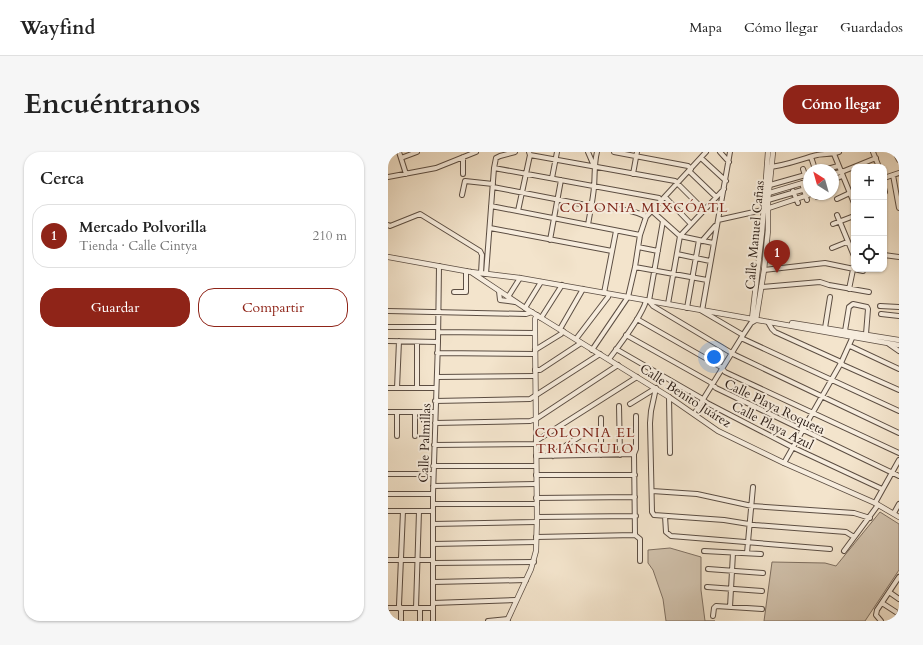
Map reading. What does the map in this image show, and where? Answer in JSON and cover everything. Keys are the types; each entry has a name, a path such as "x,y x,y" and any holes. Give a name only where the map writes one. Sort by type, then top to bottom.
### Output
{"street":[{"path":"399,152 406,174"},
{"path":"401,158 417,152"},
{"path":"388,176 436,168 476,152"},
{"path":"484,273 490,228 496,158 515,152"},
{"path":"552,178 557,152"},
{"path":"588,152 594,166"},
{"path":"588,225 592,206 594,166 597,152"},
{"path":"614,152 636,154 688,166 716,197"},
{"path":"592,350 628,297 640,235 646,217 706,152"},
{"path":"720,152 729,162"},
{"path":"730,152 726,182 713,243 702,311 742,337 899,411"},
{"name":"Calle Manuel Cañas","path":"752,319 761,287 768,230 765,209 770,185 768,152"},
{"name":"Calle Manuel Cañas","path":"752,319 769,167 773,152"},
{"path":"769,167 839,152"},
{"path":"873,152 878,164"},
{"path":"896,152 899,160"},
{"path":"518,211 531,153 674,181 704,210"},
{"path":"633,174 636,154"},
{"path":"834,154 837,164"},
{"path":"811,157 813,164"},
{"path":"463,158 463,174"},
{"path":"701,158 726,182"},
{"path":"851,190 840,171 876,158"},
{"path":"494,168 659,198 662,201"},
{"path":"887,177 899,173"},
{"path":"893,175 899,208"},
{"path":"770,185 803,176"},
{"path":"550,240 561,180"},
{"path":"462,195 464,183 467,181 592,206 642,214 646,217"},
{"path":"785,181 787,187"},
{"path":"769,193 802,183 803,186"},
{"path":"792,186 797,201"},
{"path":"668,304 680,236 724,189"},
{"path":"768,200 803,190"},
{"path":"839,198 851,192"},
{"path":"665,197 691,224"},
{"path":"687,308 700,240 717,223 803,199"},
{"path":"491,206 640,235"},
{"path":"652,211 680,236 713,243"},
{"path":"388,225 390,226 420,214 480,251 482,255 484,273"},
{"path":"837,215 851,250"},
{"path":"833,224 851,217"},
{"path":"609,359 648,301 663,221"},
{"path":"490,228 612,251"},
{"path":"576,339 608,297 606,294 616,231"},
{"path":"832,248 847,242"},
{"path":"638,247 658,251"},
{"path":"677,254 710,261"},
{"name":"Calle Benito Juárez","path":"388,256 752,319"},
{"path":"887,256 899,257"},
{"path":"764,270 825,263 851,268"},
{"name":"Calle Palmillas","path":"434,621 433,466 438,342 439,266"},
{"path":"635,267 707,280"},
{"path":"454,292 466,292 469,271"},
{"name":"Calle Benito Juárez","path":"469,271 592,350 669,396 718,431 784,464 876,504 899,517"},
{"path":"849,289 853,272"},
{"path":"508,297 520,278"},
{"path":"525,308 541,282"},
{"path":"761,287 820,282 869,292"},
{"path":"488,621 507,620 534,562 537,520 535,320 537,315 562,285"},
{"path":"437,354 535,352 562,330 583,289"},
{"path":"499,291 500,300 516,302"},
{"path":"825,328 830,297"},
{"path":"648,301 656,309 732,353 899,433"},
{"path":"845,331 849,307 853,304 867,307 868,309 866,334"},
{"path":"880,306 899,308"},
{"path":"388,311 537,315"},
{"path":"881,314 899,316"},
{"path":"637,319 721,367 725,372 812,414 899,453"},
{"path":"752,319 788,324"},
{"path":"752,319 817,328 899,345"},
{"path":"694,414 704,400 752,319"},
{"path":"768,322 775,332 899,390"},
{"path":"388,327 438,327"},
{"path":"817,328 845,331 854,335 866,334 899,340"},
{"path":"438,332 535,333"},
{"name":"Calle Playa Roqueta","path":"626,335 710,382 712,385 899,476"},
{"path":"784,464 792,447 841,363 854,335"},
{"path":"388,341 438,342"},
{"path":"397,388 398,341"},
{"path":"417,342 417,388"},
{"path":"535,370 540,370 581,343"},
{"path":"889,344 899,351"},
{"path":"850,346 899,369"},
{"name":"Calle Playa Azul","path":"616,349 707,403 792,447 882,489"},
{"path":"435,402 530,399 536,397 600,354"},
{"path":"435,423 530,421 536,419 618,365"},
{"path":"436,377 535,376"},
{"path":"434,445 536,443 637,377"},
{"path":"388,388 436,388"},
{"path":"630,404 656,388"},
{"path":"656,388 650,424 652,514 846,532 854,537"},
{"path":"669,396 670,453"},
{"path":"619,406 620,455"},
{"path":"388,412 435,412"},
{"path":"397,412 397,436"},
{"path":"415,412 415,436"},
{"path":"636,416 636,449 634,454 636,535 640,539 640,561"},
{"path":"601,418 601,455"},
{"path":"553,456 562,448 590,430"},
{"path":"536,456 634,454"},
{"path":"844,551 870,518 882,489 899,460"},
{"path":"433,466 536,466"},
{"path":"388,474 433,474"},
{"path":"536,475 635,475"},
{"path":"433,486 536,484"},
{"path":"747,553 753,487"},
{"path":"652,491 697,494 752,506 854,513 870,518"},
{"path":"388,494 433,494"},
{"path":"536,498 635,497"},
{"path":"433,504 536,504"},
{"path":"894,514 899,504"},
{"path":"388,511 433,511"},
{"path":"401,621 399,605 403,511"},
{"path":"419,511 417,560 418,608 420,621"},
{"path":"433,524 636,516"},
{"path":"665,516 666,532 670,536 830,549"},
{"path":"433,544 636,535"},
{"path":"704,551 761,554"},
{"path":"730,607 733,553"},
{"path":"388,560 417,560 433,562 534,562"},
{"path":"708,569 762,572"},
{"path":"881,621 876,612 889,592 898,583 899,577"},
{"path":"433,582 526,580"},
{"path":"707,587 762,591"},
{"path":"889,592 899,599"},
{"path":"388,608 418,608 516,600"},
{"path":"882,603 899,615 895,621"},
{"path":"713,616 715,607 762,609"}],"shaded area":[{"path":"880,512 899,524 899,570 865,621 764,621 772,562 825,563 836,566"},
{"path":"670,548 701,557 701,590 705,621 666,621 663,599 653,570 648,563 648,550"}],"place":[{"name":"Mercado Polvorilla","path":"777,273"}],"district":[{"name":"COLONIA MIXCÓATL","path":"644,207"},
{"name":"COLONIA EL TRIÁNGULO","path":"585,440"}]}
